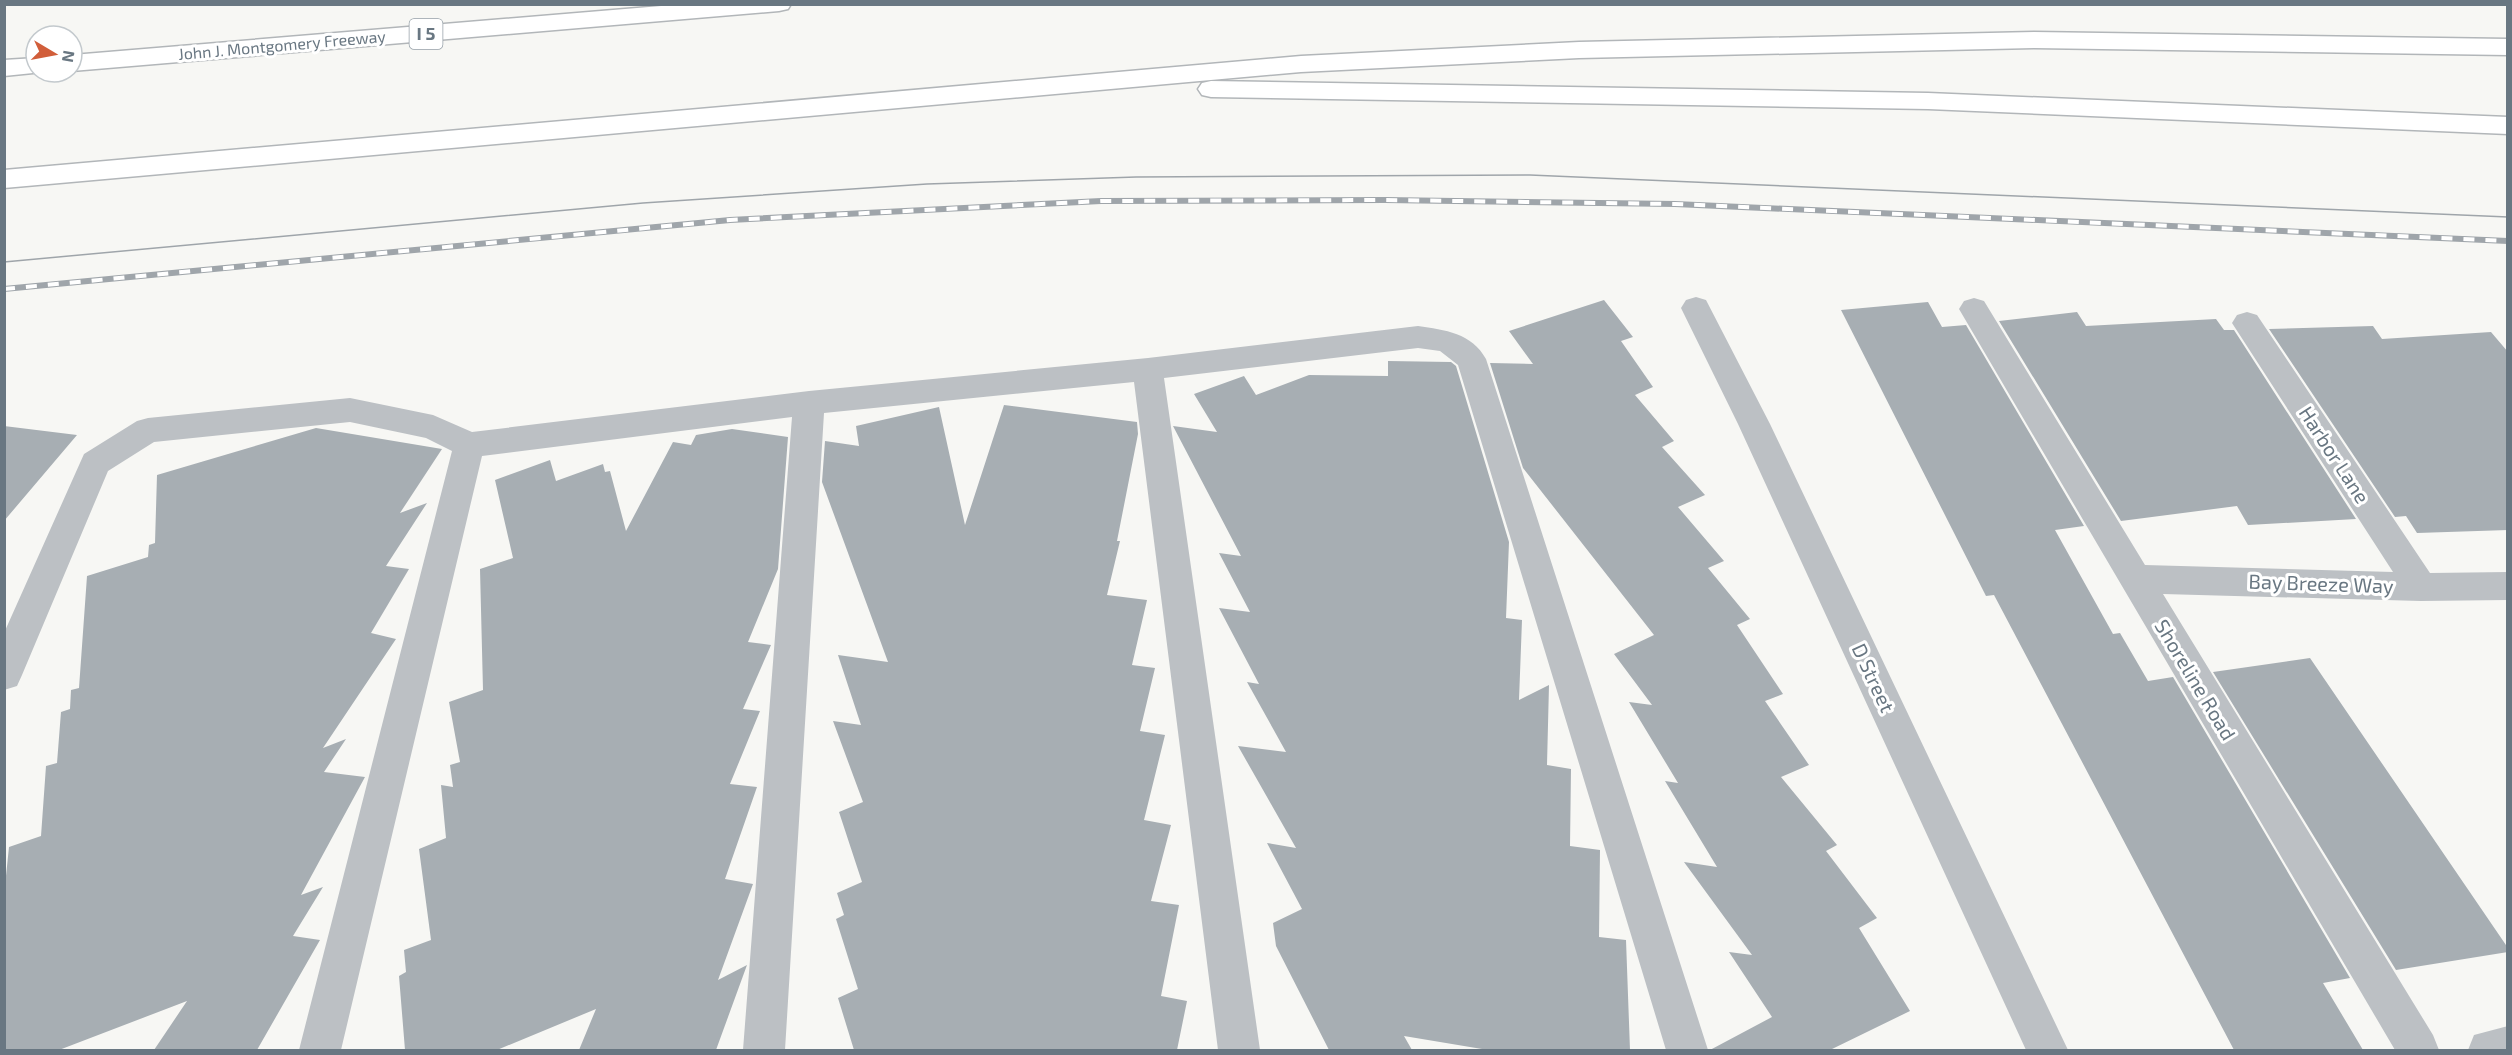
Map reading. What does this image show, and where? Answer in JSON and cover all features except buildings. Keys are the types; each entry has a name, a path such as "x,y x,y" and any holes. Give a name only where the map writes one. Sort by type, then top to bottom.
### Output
{"highway":[{"name":"John J. Montgomery Freeway","path":"84,62 779,4"},
{"path":"4,179 1301,64 1579,50 2034,40 2508,47"},
{"path":"4,68 24,67"},
{"path":"1074,84 1282,92 1928,101 2508,126"}],"street":[{"name":"D Street","path":"1696,308 1754,424 2047,1050"},
{"name":"Shoreline Road","path":"1974,309 2418,1050"},
{"name":"Harbor Lane","path":"2247,323 2421,587"},
{"path":"4,675 95,463 148,430 350,410 433,427 469,445 809,403 1148,369 1418,337 1449,341 1471,359 1687,1050"},
{"path":"1148,369 1239,1050"},
{"path":"764,1050 809,403"},
{"path":"320,1050 469,445"},
{"name":"Bay Breeze Way","path":"2135,579 2421,587 2508,586"},
{"path":"2488,1050 2508,1047"}],"tram line":[{"path":"4,262 643,203 927,184 1136,177 1530,175 2508,217"}],"railway":[{"path":"4,289 730,220 1101,201 1385,200 1675,204 2508,241"}]}
